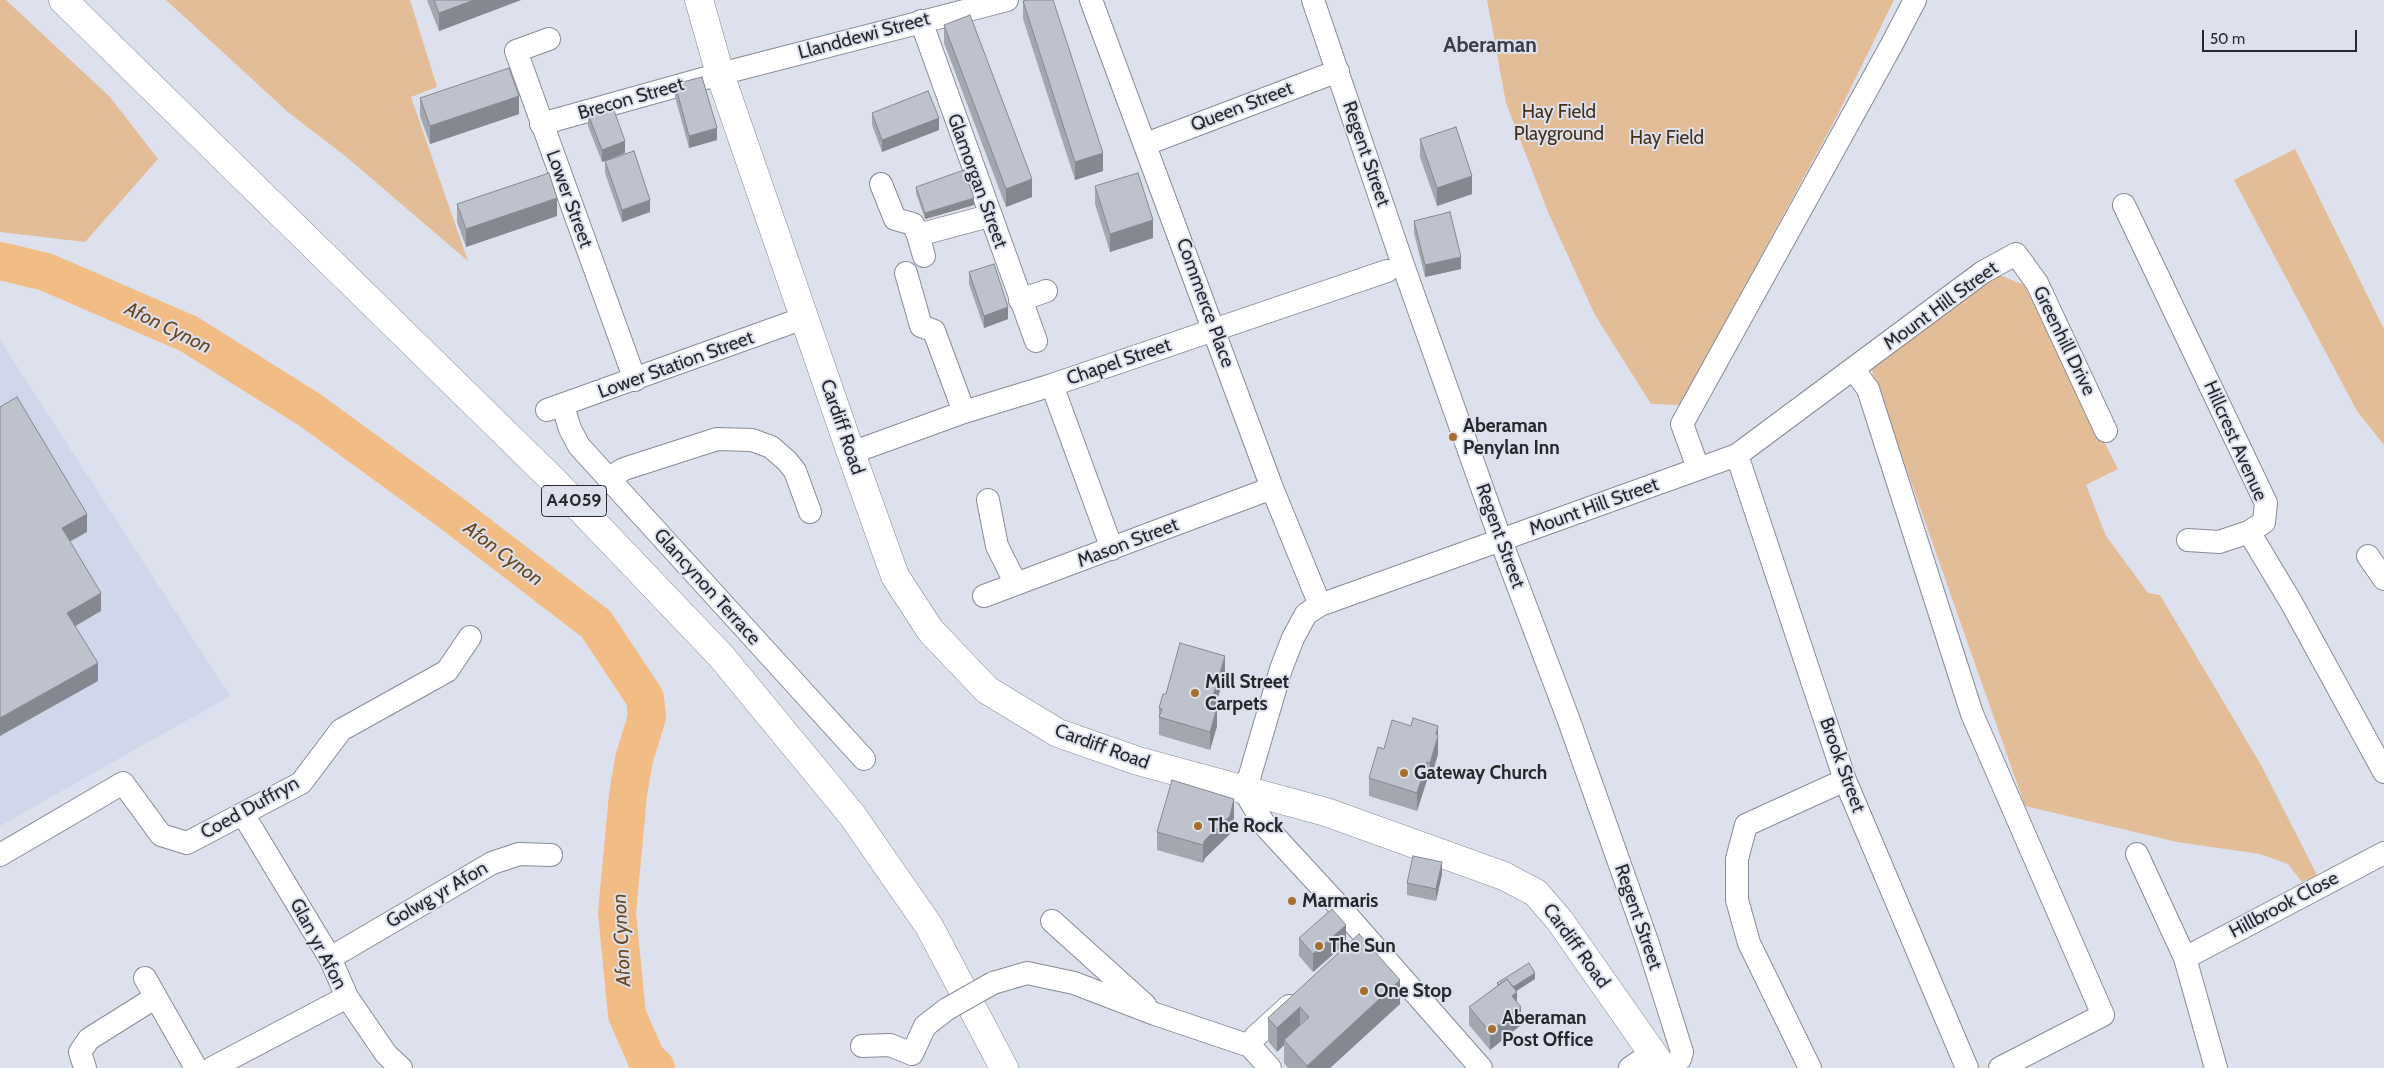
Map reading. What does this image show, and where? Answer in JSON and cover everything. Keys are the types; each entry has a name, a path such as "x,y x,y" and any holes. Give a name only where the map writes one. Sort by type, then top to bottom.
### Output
{"main road":[{"name":"A4059","path":"63,0 553,480 721,656 852,815 929,926 1004,1068"},
{"name":"Cardiff Road","path":"699,0 720,74 850,453 895,576 930,630 987,690 1058,733 1138,761 1245,792 1326,812 1504,876 1536,893 1560,921 1654,1064"}],"street":[{"name":"Llanddewi Street","path":"720,74 921,22 942,8 1007,0"},
{"name":"Commerce Place","path":"1091,0 1215,330 1272,488 1320,605"},
{"name":"Regent Street","path":"1313,0 1403,265 1648,944 1682,1052 1680,1059 1654,1064"},
{"path":"1698,468 1682,424 1915,0"},
{"name":"Glamorgan Street","path":"921,22 989,216 1036,341"},
{"name":"Lower Street","path":"549,38 516,51 635,380"},
{"name":"Queen Street","path":"1146,144 1338,71"},
{"name":"Brecon Street","path":"541,124 720,74"},
{"path":"881,184 895,219 913,224 924,256"},
{"name":"Hillcrest Avenue","path":"2124,205 2266,503 2264,522 2249,532 2291,602 2384,772"},
{"path":"918,235 989,216"},
{"name":"Mount Hill Street","path":"1245,792 1281,669 1293,638 1306,614 1320,605 1737,455 1854,370 1983,272 2016,254"},
{"name":"Greenhill Drive","path":"2016,254 2037,283 2106,431"},
{"name":"Chapel Street","path":"850,453 964,412 1052,385 1387,271"},
{"path":"906,273 921,326 934,331 964,412"},
{"path":"1020,300 1046,290"},
{"name":"Lower Station Street","path":"555,408 804,318"},
{"path":"1854,370 1868,389 1972,714 2103,1015 2000,1068"},
{"path":"1052,385 1112,550"},
{"name":"Glancynon Terrace","path":"555,408 579,446 864,759"},
{"path":"608,478 624,468 717,439 752,440 771,447 787,461 795,471 810,512"},
{"name":"Brook Street","path":"1737,455 1845,780 1967,1068"},
{"name":"Mason Street","path":"984,596 1112,550 1272,488"},
{"path":"988,500 997,546 1016,584"},
{"path":"2188,540 2219,542 2249,532"},
{"path":"2368,556 2384,579"},
{"name":"Coed Duffryn","path":"0,855 123,783 161,836 188,843 301,783 341,730 447,671 470,637"},
{"path":"1810,1068 1749,943 1737,900 1737,859 1746,825 1845,780"},
{"path":"1245,792 1266,826 1337,904 1357,944 1481,1068"},
{"name":"Glan yr Afon","path":"243,814 330,958 347,997 386,1054 401,1068"},
{"name":"Hillbrook Close","path":"2185,958 2384,852"},
{"name":"Golwg yr Afon","path":"330,958 492,862 519,854 551,855"},
{"path":"2137,854 2185,958 2216,1068"},
{"path":"1052,922 1155,1014"},
{"path":"862,1046 890,1046 912,1061 925,1026 947,1009 993,983 1027,973 1074,983 1155,1014 1250,1046 1270,1068"},
{"path":"85,1068 80,1052 89,1039 151,988 196,1068"},
{"path":"1250,1046 1255,1037 1306,990"},
{"path":"212,1068 347,997"}],"shaded area":[{"path":"0,340 230,696 0,826"}],"green space":[{"path":"0,0 6,0 110,97 158,159 85,242 0,232"},
{"path":"166,0 410,0 437,87 411,97 468,261 344,155 289,113"},
{"name":"Hay Field","path":"1487,0 1894,0 1836,118 1680,405 1651,404 1595,315 1548,212 1506,103"},
{"path":"2295,149 2384,329 2384,445 2357,411 2234,180"},
{"path":"1997,274 2024,285 2118,469 2086,485 2106,536 2148,593 2160,595 2261,765 2317,875 2302,882 2288,864 2260,854 2177,842 2025,806 1870,365"}],"building":[{"path":"434,0 474,0 439,13"},
{"path":"1053,0 1103,153 1075,162 1023,1"},
{"path":"970,15 1032,179 1006,189 944,25"},
{"path":"509,68 519,96 430,126 420,98"},
{"path":"702,77 717,128 689,136 675,84"},
{"path":"928,91 939,118 882,140 872,113"},
{"path":"612,105 625,141 602,150 588,114"},
{"path":"1456,127 1472,176 1437,188 1420,139"},
{"path":"634,151 650,200 622,210 605,161"},
{"path":"964,170 974,198 925,213 916,187"},
{"path":"549,173 557,198 466,229 457,204"},
{"path":"1138,173 1153,220 1110,234 1095,186"},
{"path":"1450,212 1461,257 1425,265 1414,221"},
{"path":"994,264 1008,307 984,316 969,272"},
{"path":"17,397 87,514 62,528 101,593 67,613 98,663 0,718 0,407"},
{"name":"Mill Street Carpets","path":"1180,643 1225,656 1210,706 1217,708 1210,732 1159,717 1162,709 1159,708 1163,694 1166,694"},
{"name":"Gateway Church","path":"1413,718 1438,726 1436,734 1438,736 1430,763 1427,762 1417,793 1369,778 1378,747 1384,749 1392,720 1411,726"},
{"path":"1172,780 1234,799 1230,816 1205,840 1203,845 1157,832"},
{"path":"1413,856 1442,862 1436,889 1407,883"},
{"path":"1332,909 1346,925 1313,954 1299,938"},
{"path":"1359,934 1400,980 1307,1066 1284,1040 1309,1017 1300,1007 1277,1028 1268,1018"},
{"path":"1529,963 1535,973 1513,987 1507,979 1499,985 1497,983"},
{"path":"1507,979 1517,992 1512,996 1521,1007 1490,1032 1469,1007"}],"waterway":[{"name":"Afon Cynon","path":"0,261 46,272 189,334 310,410 450,512 596,624 645,698 647,717 634,759 628,795 617,913 627,1015 646,1058 656,1068"}],"place":[{"name":"Aberaman Penylan Inn","path":"1453,437"},
{"name":"Mill Street Carpets","path":"1195,693"},
{"name":"Gateway Church","path":"1404,773"},
{"name":"The Rock","path":"1198,826"},
{"name":"Marmaris","path":"1292,901"},
{"name":"The Sun","path":"1319,946"},
{"name":"One Stop","path":"1364,991"},
{"name":"Aberaman Post Office","path":"1492,1029"}],"district":[{"name":"Aberaman","path":"1490,46"}],"park label":[{"name":"Hay Field Playground","path":"1559,123"}]}
